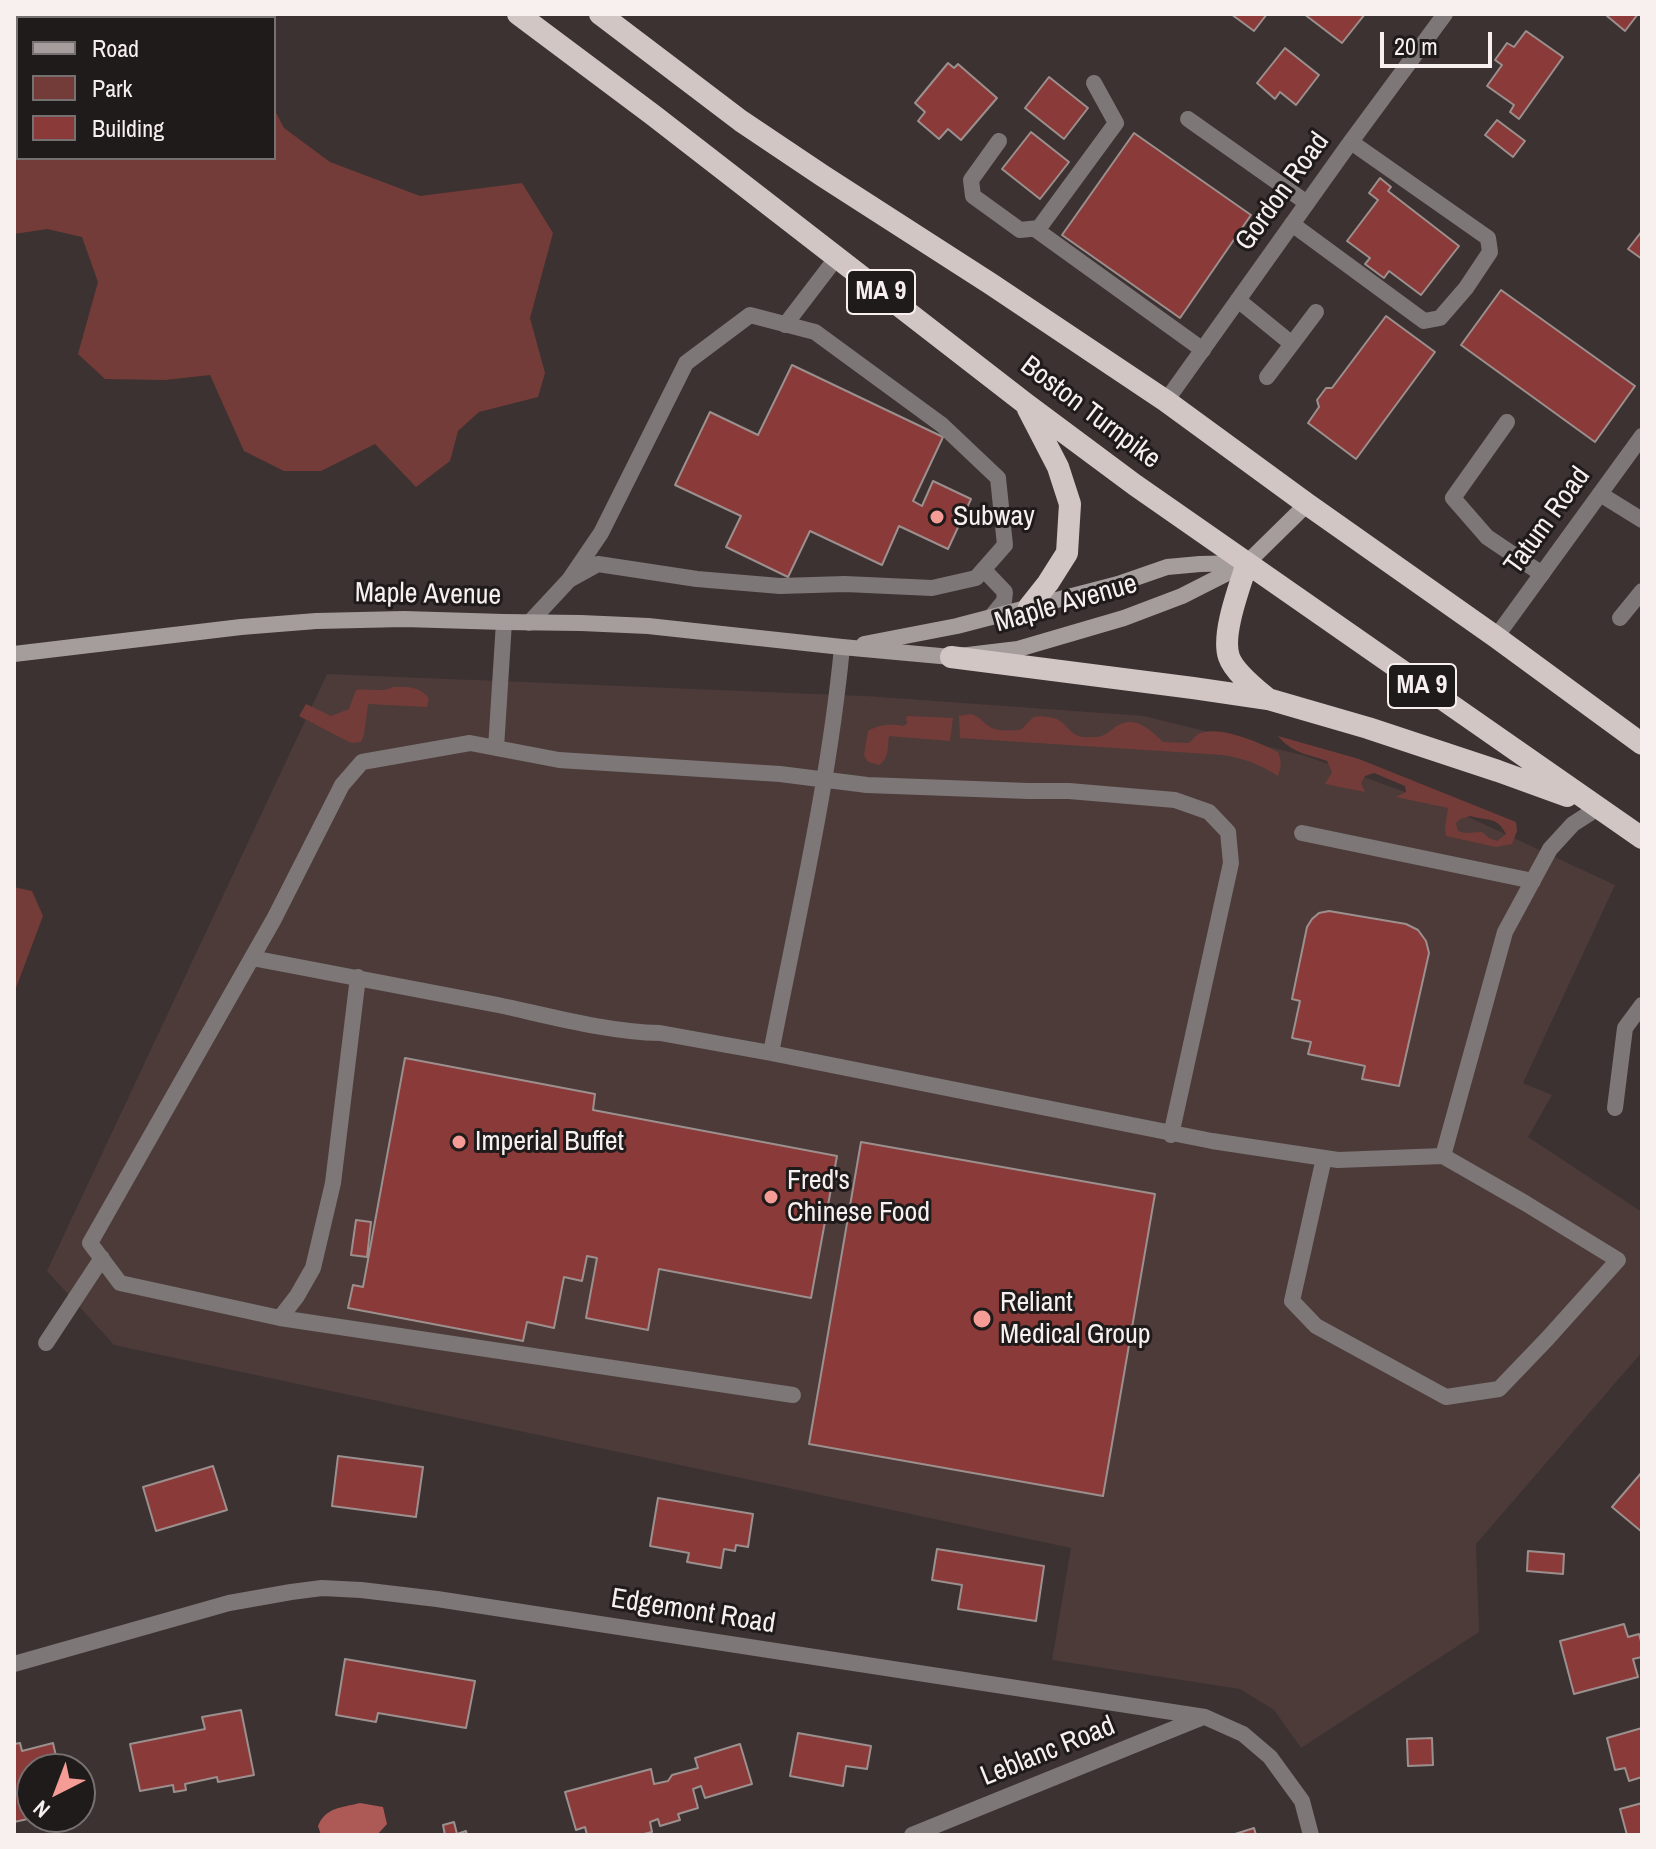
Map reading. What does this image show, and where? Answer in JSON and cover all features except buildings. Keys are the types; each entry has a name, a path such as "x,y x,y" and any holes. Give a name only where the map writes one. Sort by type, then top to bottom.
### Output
{"highway":[{"name":"Boston Turnpike","path":"518,14 1135,485 1642,838"},
{"name":"Boston Turnpike","path":"600,14 764,137 1166,401 1642,744"},
{"path":"1026,404 1058,467 1070,504 1067,553 1029,607"},
{"path":"1247,563 1227,632 1229,657 1242,675 1268,699"},
{"path":"951,657 1268,699 1485,766 1598,808"}],"main road":[{"name":"Maple Avenue","path":"14,654 241,627 404,619 648,626 951,657 1018,649 1124,618 1182,596 1247,563 1307,504"},
{"name":"Maple Avenue","path":"842,647 957,626 1118,584 1167,567 1247,563"}],"street":[{"name":"Gordon Road","path":"1166,401 1445,14"},
{"path":"999,141 971,180 973,196 1020,230 1039,228 1116,123 1094,83"},
{"path":"1188,119 1307,203"},
{"path":"1292,224 1424,321 1440,318 1466,288 1490,252 1488,238 1351,142"},
{"path":"1035,229 1203,350"},
{"path":"785,325 837,257"},
{"path":"1238,300 1292,344"},
{"path":"1267,377 1316,312"},
{"path":"529,623 569,580 601,533 686,363 750,315 815,332 942,425 998,478 1005,545 976,578 932,588 845,584 780,586 697,579 598,564 569,580"},
{"path":"1507,422 1453,498 1487,537 1542,574"},
{"name":"Tatum Road","path":"1496,637 1642,436"},
{"path":"1600,494 1642,520"},
{"path":"984,570 1005,592 1004,601 991,617"},
{"path":"1620,618 1642,591"},
{"path":"496,748 504,622"},
{"path":"771,1053 825,779 842,647"},
{"path":"793,1395 280,1318 120,1283 90,1243 274,919 342,785 362,762 470,743 559,760 780,774 867,785 1084,792 1175,800 1209,812 1228,832 1231,863 1171,1135"},
{"path":"1443,1156 1505,932 1550,849 1573,824 1598,808"},
{"path":"1302,833 1533,881"},
{"path":"252,958 563,1019 771,1053 1171,1135 1338,1160 1443,1156 1618,1260 1499,1389 1446,1397 1316,1326 1292,1301 1324,1158"},
{"path":"280,1318 313,1268 333,1183 358,977"},
{"path":"1615,1108 1625,1028 1642,1005"},
{"path":"46,1343 102,1258"},
{"name":"Edgemont Road","path":"14,1664 229,1603 291,1592 322,1588 437,1599 1205,1717 1243,1734 1270,1757 1302,1801 1311,1835"},
{"name":"Leblanc Road","path":"912,1835 1205,1717"}],"shaded area":[{"path":"327,674 866,696 1144,716 1306,756 1449,808 1615,885 1523,1083 1552,1095 1528,1137 1642,1212 1642,1352 1476,1544 1479,1632 1301,1748 1274,1710 1240,1689 1052,1660 1071,1548 114,1345 47,1271"},
{"path":"360,1803 383,1807 387,1824 377,1835 321,1835 318,1826 325,1815 335,1809"}],"green space":[{"path":"60,14 254,14 254,16"},
{"path":"16,78 16,160 276,160 276,113 284,128 330,162 420,196 522,183 553,233 530,318 545,373 538,397 479,412 458,431 450,461 416,487 375,444 321,471 284,471 244,451 210,375 165,380 105,379 78,354 98,282 82,237 47,229 14,234"},
{"path":"413,688 422,692 429,699 427,707 368,704 361,742 351,743 299,716 306,704 331,716 349,709 356,690"},
{"path":"971,714 997,730 1020,730 1034,717 1053,718 1074,734 1084,737 1101,736 1128,722 1141,724 1163,742 1189,743 1198,734 1217,731 1278,752 1280,767 1278,776 1252,762 1223,755 960,738 959,716"},
{"path":"907,716 953,718 950,741 889,736 883,762 879,765 868,762 864,755 868,731 886,725 904,726 908,722"},
{"path":"1278,736 1359,759 1516,822 1517,831 1512,844 1496,847 1446,836 1448,808 1396,797 1406,792 1405,786 1374,773 1365,776 1361,783 1365,792 1325,784 1332,772 1327,761 1300,752","holes":["1470,816 1491,820 1506,834 1497,841 1482,832 1458,831 1456,823"]},
{"path":"14,887 32,891 43,916 14,993"}],"place":[{"name":"Subway","path":"937,517"},
{"name":"Imperial Buffet","path":"459,1142"},
{"name":"Fred's Chinese Food","path":"771,1197"},
{"name":"Reliant Medical Group","path":"982,1319"}]}
